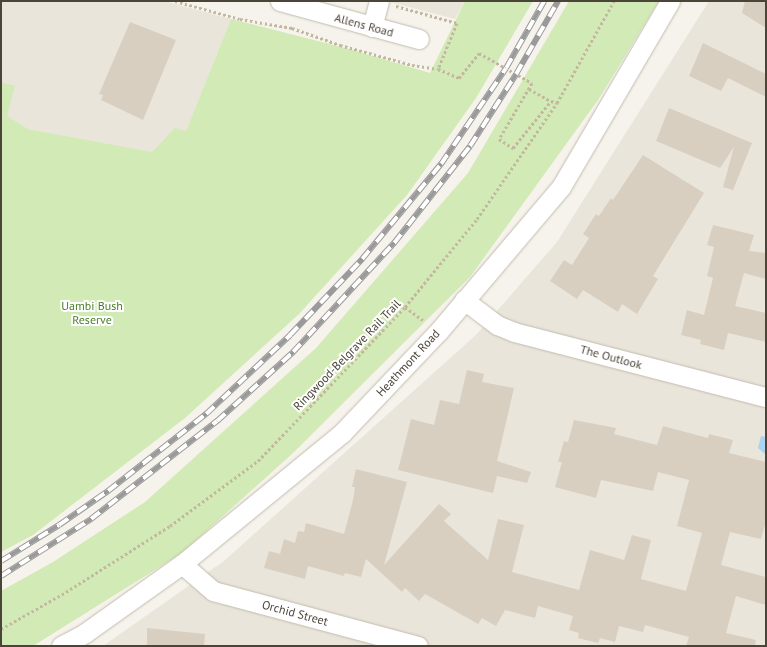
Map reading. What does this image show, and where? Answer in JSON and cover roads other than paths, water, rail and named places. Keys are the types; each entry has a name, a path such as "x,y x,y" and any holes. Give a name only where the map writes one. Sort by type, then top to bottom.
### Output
{"street":[{"name":"Allens Road","path":"280,1 419,40"},
{"path":"372,27 379,1"},
{"name":"Heathmont Road","path":"61,646 85,633 182,564 342,433 438,332 561,187 670,1"},
{"name":"The Outlook","path":"464,300 497,325 514,332 766,397"},
{"name":"Orchid Street","path":"182,564 213,591 418,646"}],"water":[{"path":"761,436 766,437 766,455 758,448"}],"railway":[{"path":"1,561 59,525 108,491 206,414 290,335 362,259 441,164 506,68 544,1"},
{"path":"1,576 91,519 217,421 293,352 394,243 470,146 516,74 558,1"}],"park label":[{"name":"Uambi Bush Reserve","path":"92,313"}]}
